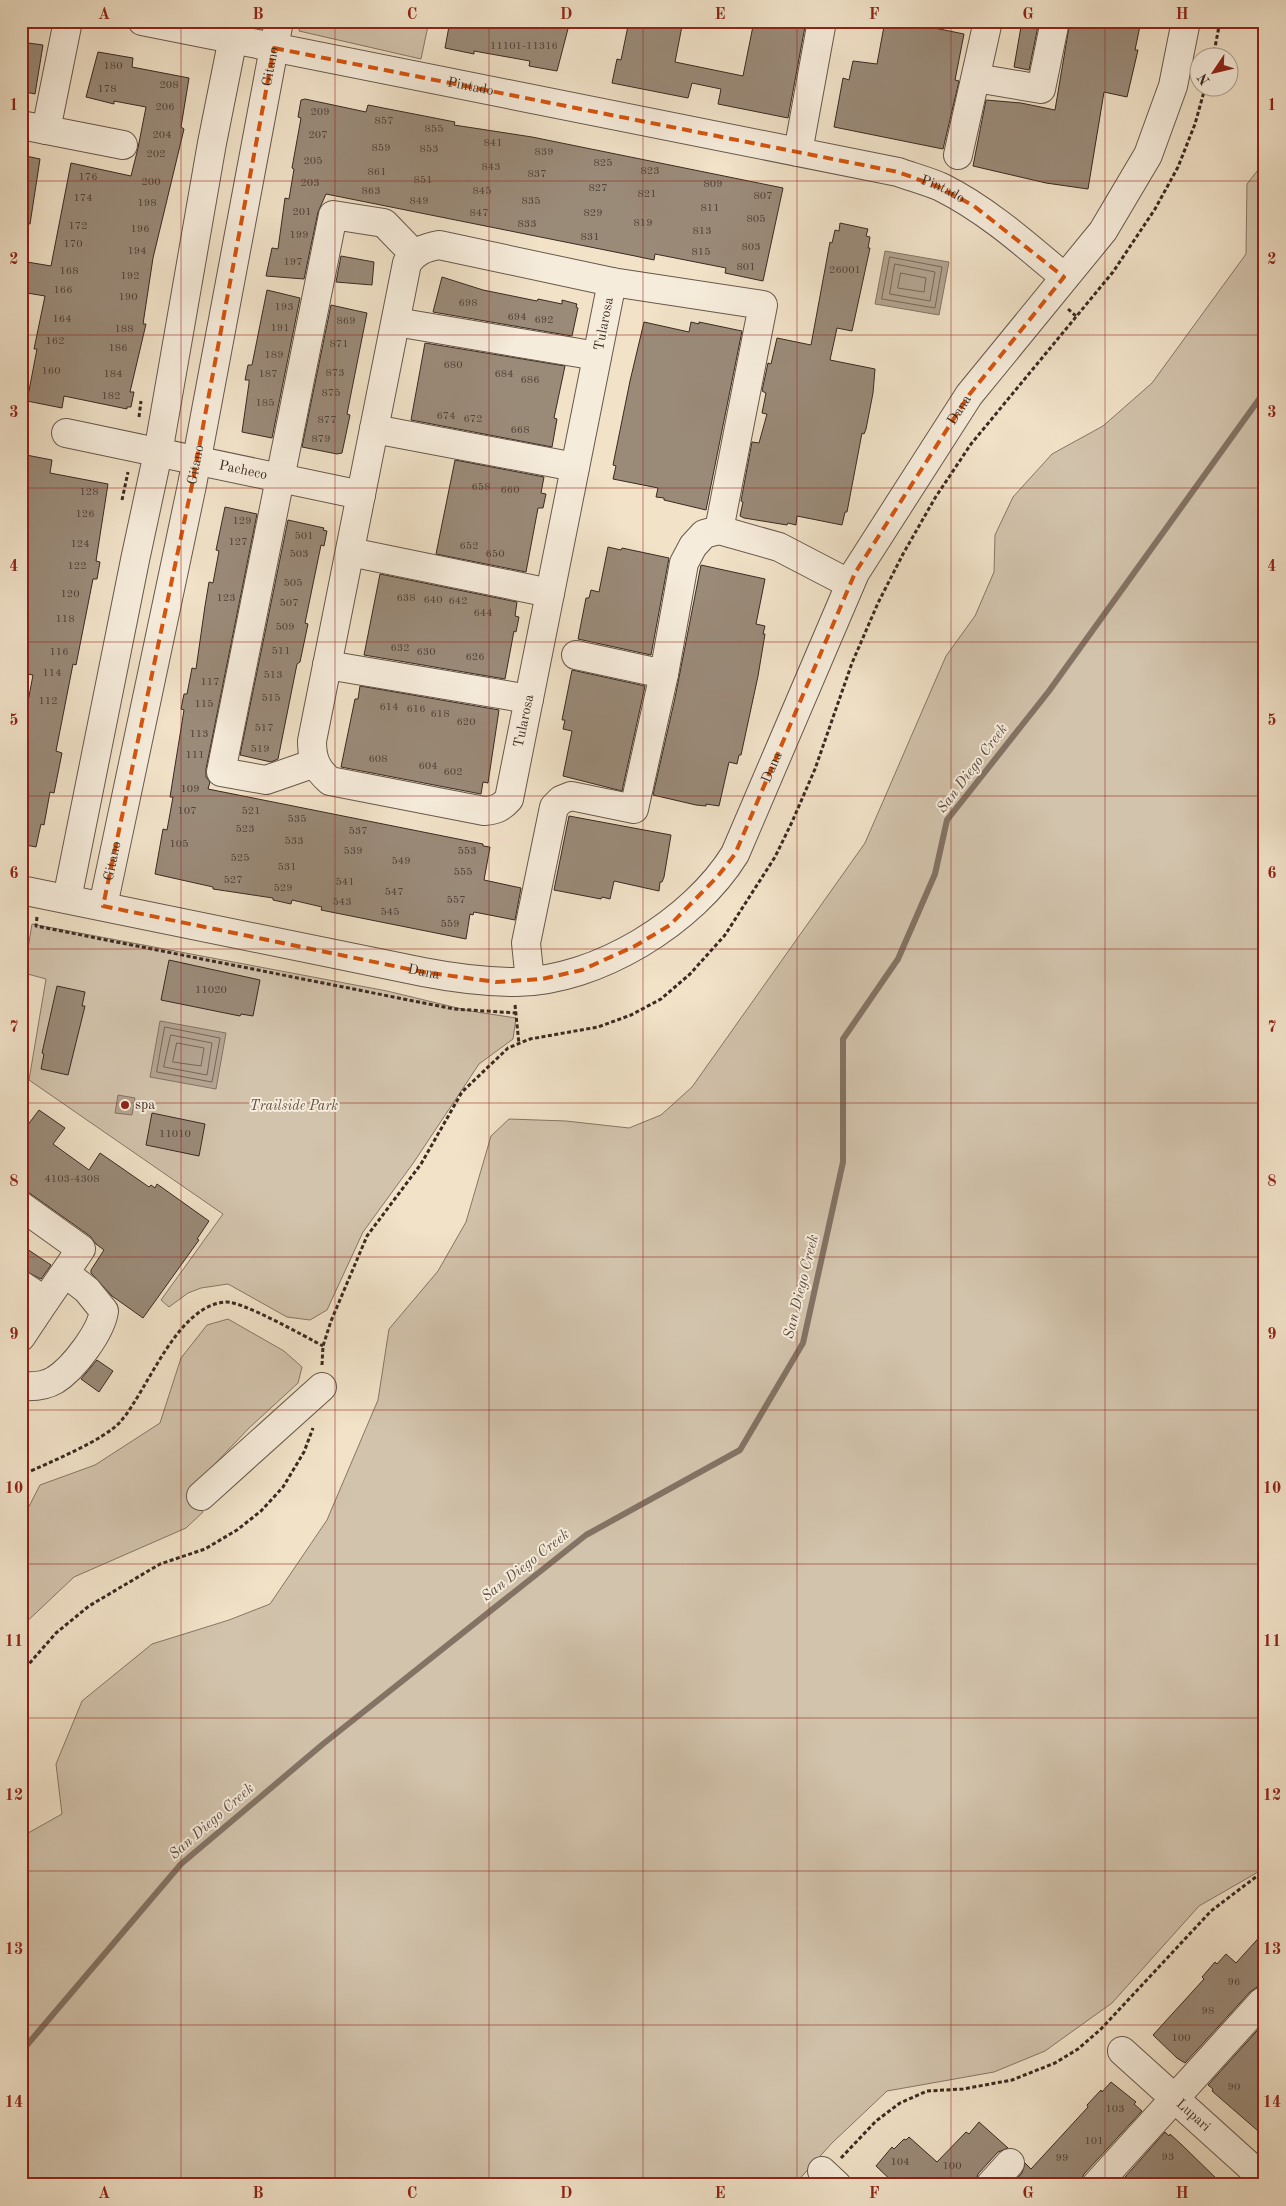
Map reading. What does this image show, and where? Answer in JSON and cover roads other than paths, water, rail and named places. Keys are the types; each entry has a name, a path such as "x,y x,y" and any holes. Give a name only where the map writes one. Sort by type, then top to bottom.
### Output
{"street":[{"path":"68,21 34,127 123,145"},
{"name":"Pintado","path":"142,21 235,30 274,48 898,172 940,187 974,206 1008,229 1064,277"},
{"name":"Gitano","path":"103,906 196,461 279,21"},
{"path":"798,152 822,21"},
{"path":"958,155 988,21"},
{"path":"976,78 1041,89 1055,21"},
{"name":"Dana","path":"21,890 459,979 521,981 582,970 635,946 670,925 685,912 727,866 771,773 850,584 892,513 969,395 1102,231 1148,155 1173,86 1186,21"},
{"path":"67,899 134,560 158,453 212,143 235,30"},
{"path":"333,216 384,223 414,254 408,263 396,322 312,741 312,756 315,763 266,780 222,772 333,216"},
{"name":"Tularosa","path":"315,763 318,771 330,781 484,811 501,808 509,799 598,356 612,282 439,245 424,248 414,254"},
{"path":"612,282 763,305 719,530"},
{"path":"396,322 598,356"},
{"path":"374,429 575,466"},
{"name":"Pacheco","path":"66,433 361,495"},
{"path":"521,981 526,943 554,807 561,800 571,796 634,809 664,674 684,563 693,546 704,534 719,530 779,547 850,584"},
{"path":"350,552 550,593"},
{"path":"576,655 664,674"},
{"path":"327,665 528,699"},
{"path":"21,1206 81,1250 21,1336"},
{"path":"21,1386 36,1387 54,1381 68,1369 102,1325 104,1311 98,1301 65,1273"},
{"path":"21,1285 45,1301"},
{"path":"202,1496 322,1386"},
{"path":"1096,2185 1262,2002"},
{"name":"Lupari","path":"1122,2051 1265,2180"},
{"path":"990,2185 1010,2163"}],"water":[{"path":"885,251 949,262 939,315 875,304"},
{"path":"160,1021 226,1033 216,1089 150,1077"},
{"name":"spa","path":"118,1095 135,1098 132,1115 115,1113"}],"waterway":[{"name":"San Diego Creek","path":"21,2052 181,1864 323,1744 586,1535 740,1450 803,1343 843,1162 843,1039 898,959 935,874 947,820 1049,691 1265,391"}],"place":[{"name":"spa","path":"125,1105"}],"park label":[{"name":"Trailside Park","path":"294,1106"}]}
